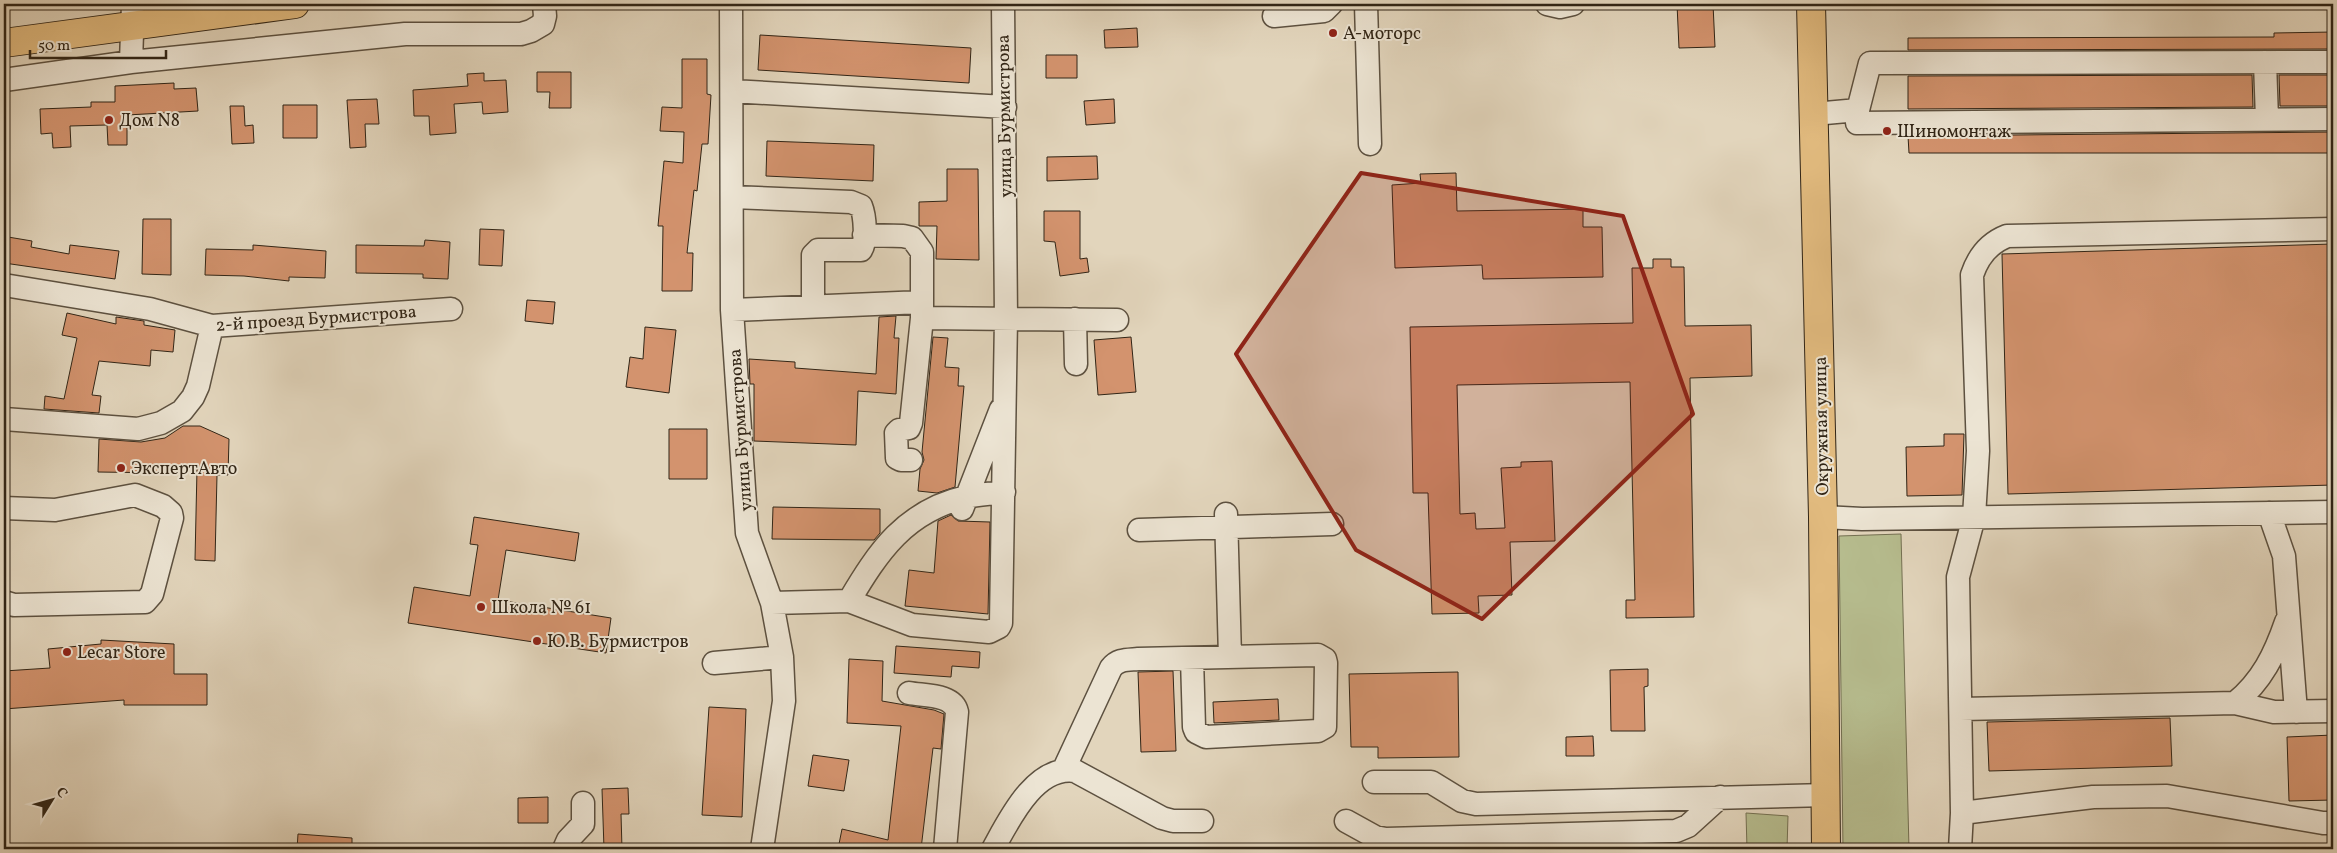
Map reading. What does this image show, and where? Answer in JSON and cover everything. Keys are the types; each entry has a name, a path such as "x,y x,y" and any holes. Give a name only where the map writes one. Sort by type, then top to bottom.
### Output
{"main road":[{"path":"4,43 133,14 295,4"},
{"name":"Окружная улица","path":"1811,4 1823,517 1826,849"}],"street":[{"path":"4,80 131,62 405,34 521,34 543,24 545,16 544,4"},
{"name":"улица Бурмистрова","path":"731,4 732,310 747,533 772,603 782,657 784,701 762,849"},
{"name":"улица Бурмистрова","path":"849,601 912,625 994,631 1001,623 1006,397 1003,4"},
{"path":"1274,16 1324,11 1331,4"},
{"path":"1366,4 1370,144"},
{"path":"1548,4 1560,7 1573,4"},
{"path":"131,62 133,14"},
{"path":"2333,62 1870,62 1858,110 1857,123 2333,118"},
{"path":"2265,62 2267,119"},
{"path":"732,90 1005,107"},
{"path":"1814,114 1858,110"},
{"path":"732,197 857,204 863,211 863,246 858,251 818,250 814,252 813,306"},
{"path":"1960,849 1962,813 1958,576 1974,517 1978,451 1972,275 1978,260 1994,243 2006,236 2333,229"},
{"path":"864,235 912,238 922,252 922,310 911,423 909,428 899,430 896,434 896,458 911,460"},
{"name":"2-й проезд Бурмистрова","path":"4,285 150,310 212,326 452,309"},
{"path":"732,310 813,306 922,310 1006,318 1117,320"},
{"path":"1075,319 1076,364"},
{"path":"4,419 138,429 161,423 182,410 194,396 212,326"},
{"path":"963,506 1006,397"},
{"path":"772,603 849,601 880,551 906,526 925,514 963,506 1004,492"},
{"path":"4,508 55,510 135,495 164,506 168,509 172,518 152,594 145,602 14,606 4,602"},
{"path":"1823,517 1862,519 2333,512"},
{"path":"2268,513 2284,556 2296,712"},
{"path":"1226,520 1230,657"},
{"path":"1139,530 1226,520 1332,524"},
{"path":"2235,702 2256,684 2268,666 2288,616"},
{"path":"1064,769 1114,664 1124,660 1192,658 1230,657 1322,656 1326,663 1325,728 1318,731 1206,737 1200,735 1194,727 1192,658"},
{"path":"714,663 782,657"},
{"path":"909,693 948,699 956,706 945,849"},
{"path":"1961,709 2235,702 2263,711 2333,712"},
{"path":"993,849 1014,810 1029,793 1049,775 1064,769 1075,771 1162,818 1173,822 1202,821"},
{"path":"1374,782 1431,782 1462,801 1476,804 1827,795"},
{"path":"1962,813 2094,797 2167,796 2324,824 2333,823"},
{"path":"1346,820 1375,837 1386,839 1464,837 1515,842 1682,839 1720,797"},
{"path":"1462,801 1464,837"},
{"path":"564,849 568,840 583,824 583,803"},
{"path":"1513,803 1515,842"}],"highlighted area":[{"path":"1361,173 1623,216 1693,414 1482,619 1356,550 1236,354"}],"green space":[{"path":"1844,4 2333,4 2333,8 1844,8"},
{"path":"1901,534 1909,849 1843,849 1839,536"},
{"path":"1746,813 1788,816 1787,849 1747,849"}],"building":[{"path":"1677,4 1713,4 1715,47 1679,48"},
{"path":"1137,28 1138,47 1105,48 1104,30"},
{"path":"2333,32 2333,49 1908,50 1908,38 2274,37 2274,33"},
{"path":"760,35 971,48 969,83 758,70"},
{"path":"1046,55 1077,55 1077,78 1046,78"},
{"path":"682,59 707,59 707,94 711,95 708,144 702,144 697,191 694,190 687,253 693,253 692,291 662,291 663,226 658,226 664,161 683,163 684,132 660,131 662,107 682,108"},
{"path":"537,72 571,72 571,108 549,108 550,92 537,92"},
{"path":"484,73 484,81 506,80 508,112 483,114 482,102 454,104 456,133 430,135 429,116 414,116 413,90 468,86 467,74"},
{"path":"2252,75 2253,107 1908,109 1908,76"},
{"path":"2279,75 2333,75 2333,106 2280,106"},
{"path":"174,83 174,89 196,88 198,111 127,115 127,145 108,145 107,125 70,126 71,147 53,148 52,133 41,134 40,109 91,107 91,102 115,102 115,86"},
{"path":"377,99 379,124 365,124 366,147 350,148 347,100"},
{"path":"1114,99 1115,123 1086,125 1084,101"},
{"path":"283,105 317,105 317,138 283,138"},
{"path":"230,106 244,106 245,126 253,125 254,143 232,144"},
{"path":"2333,132 2333,153 1909,153 1908,136"},
{"path":"767,141 874,145 873,181 766,176"},
{"path":"1097,156 1098,179 1047,181 1047,157"},
{"path":"947,169 978,169 979,260 936,259 937,226 919,226 919,202 947,201"},
{"path":"1456,173 1457,211 1583,209 1583,227 1602,227 1603,277 1483,279 1482,265 1395,268 1392,185 1421,183 1420,174"},
{"path":"1044,211 1080,211 1080,259 1087,258 1089,272 1060,276 1055,242 1044,241"},
{"path":"143,219 171,219 171,275 142,274"},
{"path":"480,229 504,230 502,266 479,265"},
{"path":"8,237 32,241 31,247 69,254 70,245 119,251 115,279 4,263"},
{"path":"425,240 450,242 448,279 423,278 423,274 356,273 356,245 424,246"},
{"path":"2333,244 2333,485 2008,494 2002,254"},
{"path":"253,245 326,251 325,278 289,277 289,281 244,276 205,275 206,249 253,250"},
{"path":"1653,259 1671,259 1671,267 1684,267 1685,326 1751,325 1752,376 1690,378 1694,617 1626,618 1626,600 1635,600 1630,382 1457,385 1460,514 1475,513 1476,529 1505,528 1501,468 1521,467 1521,462 1552,461 1555,541 1510,542 1512,595 1478,596 1479,613 1432,614 1428,493 1413,493 1410,327 1633,323 1632,268 1653,268"},
{"path":"527,300 555,302 553,324 525,321"},
{"path":"67,313 116,324 116,317 144,321 144,325 175,330 173,352 151,350 150,366 99,361 92,395 101,396 99,413 44,409 45,396 64,399 77,338 62,335"},
{"path":"896,316 894,338 899,338 896,394 858,391 856,445 754,441 754,384 750,384 749,359 795,362 795,368 876,374 879,317"},
{"path":"645,327 676,330 669,393 626,387 630,357 643,359"},
{"path":"933,337 948,338 945,367 959,368 958,386 964,386 955,487 937,493 918,491 920,469 924,460 922,452"},
{"path":"1131,337 1136,392 1098,395 1094,340"},
{"path":"183,426 200,426 229,439 228,475 217,475 215,561 195,560 197,469 169,468 169,473 98,472 99,439 141,442 165,438"},
{"path":"669,429 707,429 707,479 669,479"},
{"path":"1944,434 1964,434 1962,495 1907,496 1906,447 1944,446"},
{"path":"773,507 880,509 880,533 874,540 772,539"},
{"path":"951,515 958,521 990,522 988,614 905,606 909,570 934,573 938,521"},
{"path":"474,517 579,533 575,561 506,550 498,600 611,618 606,653 408,623 414,587 470,596 478,545 470,544"},
{"path":"101,640 174,644 174,674 207,674 207,705 124,705 124,700 4,709 4,671 50,668 48,649 101,644"},
{"path":"896,646 980,652 979,668 952,666 951,677 894,673"},
{"path":"849,659 883,661 882,701 934,710 944,714 941,749 933,748 921,849 838,849 842,829 888,840 901,726 847,723"},
{"path":"1648,669 1648,686 1644,687 1645,731 1611,731 1610,670"},
{"path":"1173,671 1176,751 1141,752 1138,672"},
{"path":"1458,672 1459,757 1378,758 1378,747 1351,747 1349,674"},
{"path":"1278,699 1279,720 1214,723 1213,702"},
{"path":"709,707 746,709 742,817 702,815"},
{"path":"2170,718 2172,766 1989,771 1987,722"},
{"path":"2333,735 2333,800 2289,801 2287,737"},
{"path":"1593,736 1594,756 1566,756 1566,737"},
{"path":"813,755 849,760 844,791 808,786"},
{"path":"628,788 629,814 621,814 622,849 604,849 602,789"},
{"path":"548,797 548,823 518,823 518,798"},
{"path":"298,834 352,838 352,849 297,849"}],"place":[{"name":"А-моторс","path":"1333,33"},
{"name":"Дом N8","path":"109,120"},
{"name":"Шиномонтаж","path":"1887,131"},
{"name":"ЭкспертАвто","path":"121,468"},
{"name":"Школа № 61","path":"481,607"},
{"name":"Ю.В. Бурмистров","path":"537,641"},
{"name":"Lecar Store","path":"67,652"}]}
